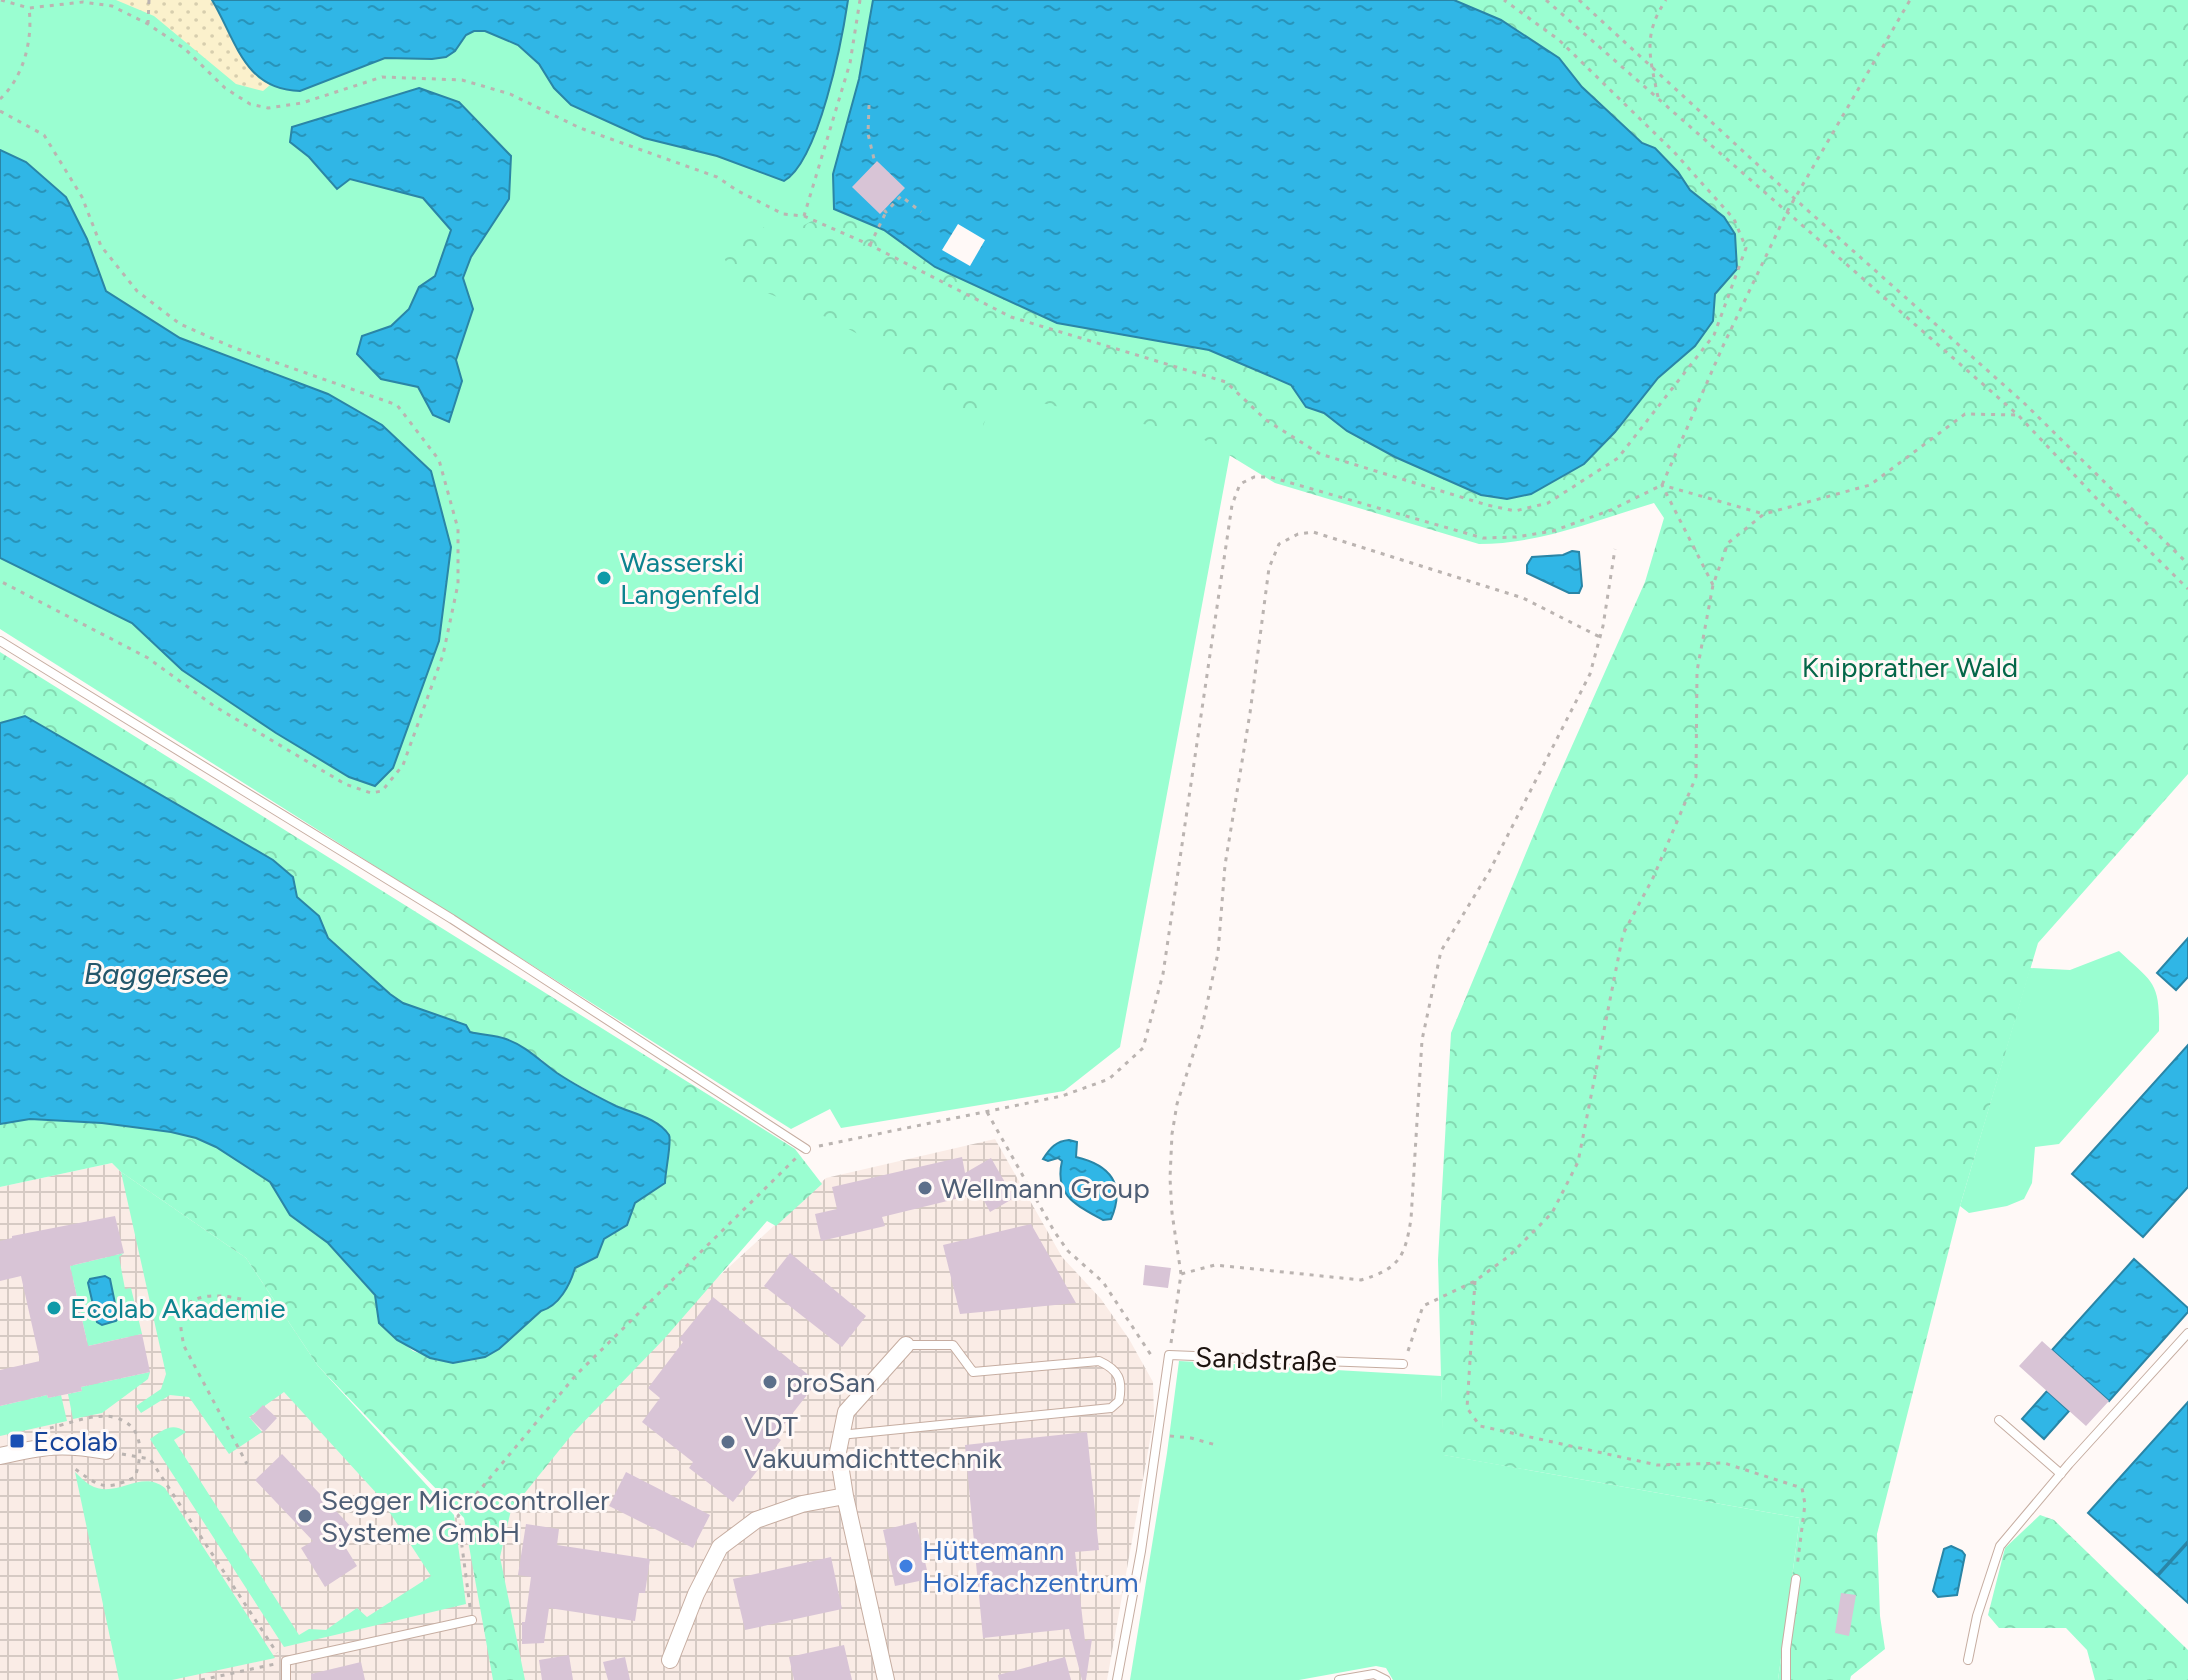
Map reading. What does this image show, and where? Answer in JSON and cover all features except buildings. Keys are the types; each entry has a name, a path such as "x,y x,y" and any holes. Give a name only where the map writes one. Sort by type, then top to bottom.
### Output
{"street":[{"path":"886,1680 838,1452 846,1412 906,1345"},
{"path":"0,1456 43,1446 71,1444 106,1451"},
{"path":"670,1660 696,1594 720,1547 756,1520 802,1504 845,1496"}],"lane":[{"path":"0,641 452,919 806,1149"},
{"path":"1968,1660 1977,1616 2000,1546 2188,1333"},
{"path":"840,1435 1111,1408 1119,1401 1120,1376 1114,1368 1099,1361 973,1372 953,1345 906,1345"},
{"name":"Sandstraße","path":"1117,1680 1141,1551 1169,1355 1403,1364"},
{"path":"1999,1420 2061,1474"},
{"path":"1786,1680 1786,1649 1796,1579"},
{"path":"286,1680 286,1661 472,1620"},
{"path":"1339,1680 1374,1674 1386,1680"}],"path":[{"path":"1,0 29,8 83,2 112,6 148,24 185,49 225,88 250,104 268,108 302,103 382,77 462,80 510,94 580,128 717,177 783,214 804,216 870,245 1011,317 1226,382 1266,420 1320,454 1515,511 1548,503 1618,458 1714,335 1746,248 1734,219 1674,152 1559,40 1504,0"},
{"path":"148,24 149,0"},
{"path":"804,216 850,63 860,0"},
{"path":"1546,0 2018,415 2188,589"},
{"path":"1579,0 1795,199 2024,403 2188,564"},
{"path":"1658,97 1648,48 1653,19 1666,0"},
{"path":"472,1620 458,1516 576,1375 806,1149 1062,1096 1109,1079 1143,1048 1163,974 1232,505 1240,484 1254,477 1270,477 1483,538 1553,531 1611,510 1662,485 1723,346 1788,210 1910,0"},
{"path":"0,99 9,91 24,60 32,28 29,8"},
{"path":"869,105 868,134 875,163"},
{"path":"0,111 44,135 82,197 101,246 137,291 180,324 232,347 397,405 439,460 458,529 458,584 443,655 403,765 382,791 371,793 345,784 214,706 148,658 0,581"},
{"path":"870,245 885,211 901,196 921,212"},
{"path":"1403,1364 1423,1306 1475,1281 1509,1256 1552,1213 1578,1162 1623,934 1653,878 1696,777 1697,671 1713,585 1728,543 1764,514 1870,485 1965,414 2018,415"},
{"path":"1662,485 1764,514"},
{"path":"1662,485 1713,585"},
{"path":"1169,1355 1181,1274 1172,1213 1172,1134 1177,1104 1202,1027 1218,953 1225,865 1250,713 1269,568 1279,544 1298,534 1313,532 1523,598 1600,637"},
{"path":"1181,1274 1215,1265 1361,1280 1380,1275 1397,1263 1407,1245 1411,1219 1422,1040 1441,951 1489,872 1590,674 1600,637 1615,549"},
{"path":"987,1112 1054,1231 1068,1251 1103,1282 1167,1377"},
{"path":"1475,1281 1467,1408 1480,1426 1657,1465 1724,1463 1802,1488 1805,1504 1796,1579"},
{"path":"241,1299 222,1295 205,1297 189,1304 182,1313 181,1332 184,1346 247,1464"},
{"path":"1158,1435 1191,1438 1216,1445"},
{"path":"106,1451 150,1459 278,1654 286,1661"},
{"path":"201,1680 286,1661"}],"shaded area":[{"path":"995,1139 1062,1257 1101,1299 1129,1339 1153,1382 1154,1418 1107,1680 0,1680 0,1187 112,1163 246,1258 318,1366 451,1516 489,1529 644,1345 826,1178"}],"green space":[{"name":"Wasserski Langenfeld","path":"0,0 1532,0 1504,527 1230,454 1120,1047 1064,1091 841,1128 830,1109 791,1129 0,629"},
{"name":"Knipprather Wald","path":"1456,0 2188,0 2188,774 2038,943 1960,1206 1877,1534 1880,1616 1885,1649 1850,1680 1778,1680 1800,1518 1443,1455 1438,1260 1451,1033 1551,793 1645,582 1664,518 1654,503 1546,536 1479,544 1275,483 1193,433 1042,403 998,388 981,431 946,411 941,391 886,349 826,317 736,280 723,256 745,220 784,236 834,209 884,230 935,267 1057,323 1209,350 1291,385 1306,407 1324,413 1347,431 1395,457 1615,432 1658,378 1695,346 1713,321 1715,294 1737,269 1735,234 1724,217 1690,190 1655,148 1642,143 1582,87 1559,58 1501,20"},
{"path":"0,652 795,1149 822,1184 776,1226 767,1221 664,1339 574,1432 511,1510 500,1557 525,1680 493,1680 464,1518 318,1366 246,1258 112,1163 0,1187 0,1124 30,1119 102,1123 171,1132 216,1147 270,1182 290,1215 328,1243 375,1296 379,1323 413,1351 442,1361 469,1361 485,1357 499,1349 541,1311 553,1305 567,1288 575,1268 597,1258 604,1239 627,1225 635,1203 665,1183 670,1142 649,1119 616,1106 555,1072 541,1059 506,1039 469,1032 465,1025 403,1003 390,994 328,938 319,916 297,897 293,877 25,716 0,723"},
{"path":"2119,951 2147,977 2156,992 2159,1031 2059,1144 2035,1147 2032,1183 2024,1199 2007,1206 1969,1213 1960,1206 2030,968 2070,970"},
{"path":"121,1172 246,1258 318,1366 454,1515 466,1604 284,1647 150,1439 164,1430 172,1427 186,1432 174,1440 299,1635 309,1629 326,1630 357,1608 367,1617 431,1576 379,1496 284,1392 249,1417 262,1432 229,1454 189,1397 170,1395 141,1413 136,1406 161,1389 166,1374"},
{"path":"124,1253 119,1257 125,1289 131,1288 142,1334 88,1346 70,1266"},
{"path":"1179,1361 1441,1376 1444,1455 1800,1518 1778,1680 1393,1680 1386,1668 1376,1666 1299,1680 1130,1680"},
{"path":"150,1372 148,1379 102,1413 73,1419 68,1394 82,1391 81,1387"},
{"path":"47,1395 48,1398 61,1395 67,1421 0,1436 0,1406"},
{"path":"75,1472 88,1484 100,1489 147,1481 165,1488 275,1658 172,1680 119,1680"},
{"path":"2040,1515 2054,1520 2188,1650 2188,1680 2095,1680 2087,1650 2066,1628 1999,1628 1988,1615 2005,1548"}],"sand":[{"path":"116,0 212,0 258,78 270,85 263,91 236,84 154,16"}],"water":[{"path":"212,0 848,0 834,70 818,125 797,169 784,181 717,156 644,138 571,105 554,88 539,64 518,45 485,31 466,35 455,51 446,57 385,58 300,91 281,88 266,82 244,60"},
{"path":"873,0 1454,0 1501,20 1559,58 1582,87 1642,143 1655,148 1690,190 1724,217 1735,234 1737,269 1715,294 1713,321 1695,346 1658,378 1615,432 1584,464 1531,494 1507,499 1481,495 1395,457 1347,431 1324,413 1306,407 1291,385 1209,350 1057,323 935,267 884,230 834,209 833,174 859,79"},
{"path":"419,88 459,102 511,156 509,199 471,257 463,278 473,309 456,360 462,381 449,422 433,415 418,387 381,379 357,354 362,336 391,326 409,309 419,287 435,276 451,230 423,198 350,179 337,189 309,157 290,142 292,127"},
{"path":"0,150 26,162 66,197 87,239 106,291 180,338 328,394 382,425 431,471 451,547 439,641 393,768 375,786 349,777 182,670 132,623 0,558"},
{"path":"1579,552 1582,586 1579,593 1569,593 1527,573 1532,557 1563,555"},
{"name":"Baggersee","path":"25,716 273,860 293,877 297,897 319,916 328,938 403,1003 466,1025 470,1032 513,1042 578,1086 658,1124 670,1138 665,1183 635,1203 627,1225 604,1239 597,1257 575,1268 567,1288 553,1305 541,1311 499,1349 485,1357 453,1363 430,1358 397,1340 379,1323 375,1295 328,1243 290,1215 270,1182 216,1147 171,1132 102,1123 30,1119 0,1124 0,723"},
{"path":"2188,938 2188,977 2176,990 2157,973"},
{"path":"2188,1045 2188,1187 2143,1237 2072,1174"},
{"path":"1069,1140 1077,1142 1076,1157 1098,1165 1112,1178 1117,1196 1111,1219 1103,1220 1069,1198 1061,1183 1062,1161 1058,1158 1043,1159 1054,1146"},
{"path":"2134,1259 2188,1308 2188,1312 2109,1401 2052,1350"},
{"path":"105,1276 110,1279 118,1318 102,1325 97,1322 88,1283 90,1279"},
{"path":"2047,1391 2069,1411 2044,1439 2022,1419"},
{"path":"2188,1402 2188,1541 2157,1575 2088,1513"},
{"path":"2188,1543 2188,1603 2158,1576"},
{"path":"1951,1546 1965,1555 1957,1595 1938,1597 1933,1591 1944,1549"}],"pier":[{"path":"958,224 985,240 970,266 942,250"}],"place":[{"name":"Wasserski Langenfeld","path":"604,578"},
{"name":"Wellmann Group","path":"925,1188"},
{"name":"Ecolab Akademie","path":"54,1308"},
{"name":"proSan","path":"770,1382"},
{"name":"Ecolab","path":"17,1441"},
{"name":"VDT Vakuumdichttechnik","path":"728,1442"},
{"name":"Segger Microcontroller Systeme GmbH","path":"305,1516"},
{"name":"Hüttemann Holzfachzentrum","path":"906,1566"}]}
